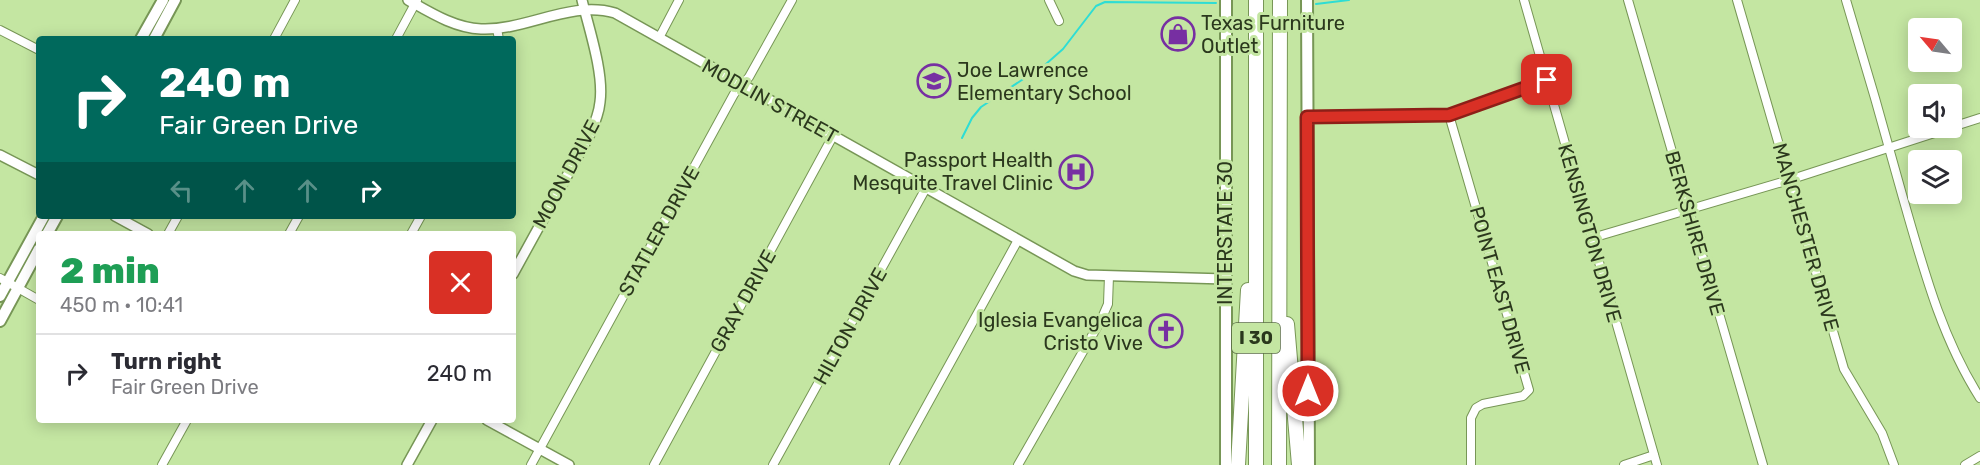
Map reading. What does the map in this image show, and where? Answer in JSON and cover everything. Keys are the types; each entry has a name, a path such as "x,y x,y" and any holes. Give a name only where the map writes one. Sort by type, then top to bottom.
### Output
{"highway":[{"name":"I 30","path":"1256,0 1256,465"},
{"name":"I 30","path":"1279,465 1280,0"},
{"path":"1238,465 1248,292 1256,212"},
{"path":"1280,237 1299,465"}],"main road":[{"path":"143,36 163,0"},
{"path":"156,36 175,0"},
{"name":"INTERSTATE 30","path":"1226,0 1226,465"},
{"path":"1307,0 1308,465"},
{"path":"0,296 42,219"},
{"path":"0,321 8,283 36,252"}],"street":[{"path":"276,36 295,0"},
{"path":"659,38 679,0"},
{"name":"STATLER DRIVE","path":"531,465 734,94 749,77 792,0"},
{"path":"1049,0 1059,21"},
{"name":"KENSINGTON DRIVE","path":"1524,0 1657,465"},
{"name":"BERKSHIRE DRIVE","path":"1628,0 1763,465"},
{"name":"MANCHESTER DRIVE","path":"1737,0 1844,369 1882,433 1894,465"},
{"path":"1846,0 1925,275 1966,376 1980,398"},
{"path":"397,36 414,1"},
{"name":"MODLIN STREET","path":"414,1 461,26 498,34 583,5 615,13 1074,271 1087,275 1225,279"},
{"name":"MOON DRIVE","path":"516,269 597,118 600,81 583,5"},
{"path":"0,30 36,48"},
{"path":"1307,117 1449,115 1547,80"},
{"name":"POINT EAST DRIVE","path":"1449,115 1529,390 1523,396 1483,404 1476,408 1471,418 1471,465"},
{"path":"1962,124 1980,118"},
{"name":"GRAY DRIVE","path":"654,465 833,136"},
{"path":"1592,238 1789,180 1917,138"},
{"path":"0,155 36,173"},
{"name":"HILTON DRIVE","path":"773,465 926,188"},
{"path":"120,219 142,231"},
{"path":"894,465 1018,240"},
{"path":"1018,465 1101,320 1108,304 1109,276"},
{"path":"8,283 36,298"},
{"path":"162,465 185,423"},
{"path":"407,465 430,423"},
{"path":"492,423 569,465"},
{"path":"1624,465 1654,455"},
{"path":"1965,465 1980,456"}],"waterway":[{"path":"1316,4 1349,0"},
{"path":"962,138 972,118 981,107 1046,64 1063,49 1096,6 1105,2 1216,3"}],"place":[{"name":"Texas Furniture Outlet","path":"1178,34"},
{"name":"Joe Lawrence Elementary School","path":"934,81"},
{"name":"Passport Health Mesquite Travel Clinic","path":"1076,172"},
{"name":"Iglesia Evangelica Cristo Vive","path":"1166,331"}],"route":[{"path":"1308,391 1307,117 1449,115 1547,80"}]}
